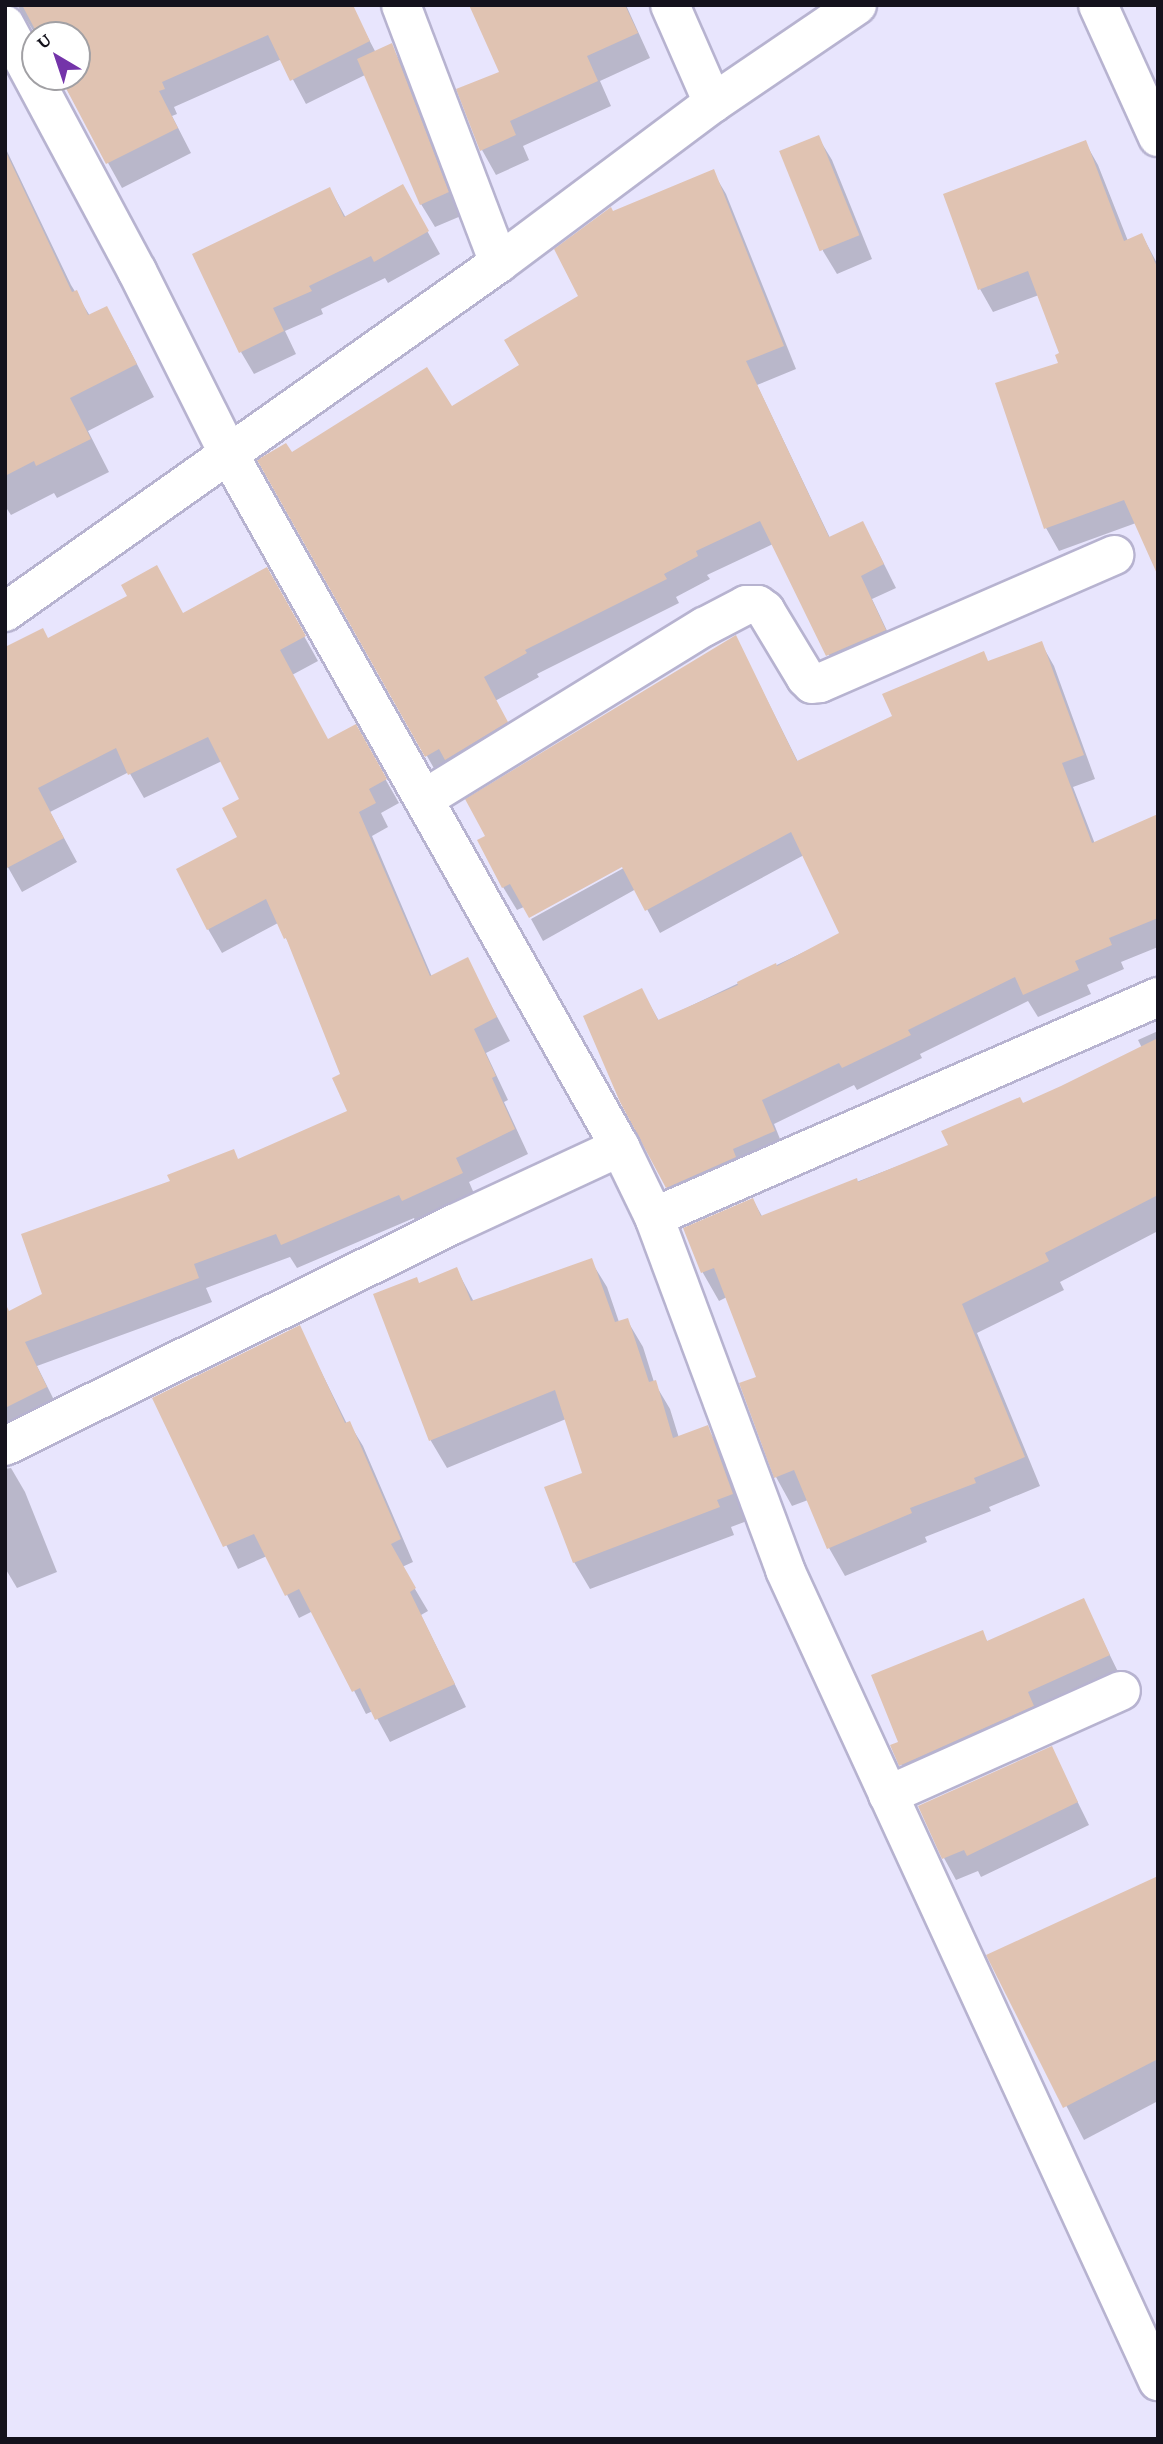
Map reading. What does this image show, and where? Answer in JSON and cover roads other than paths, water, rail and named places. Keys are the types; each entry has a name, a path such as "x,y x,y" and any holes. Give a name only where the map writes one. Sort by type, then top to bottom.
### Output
{"street":[{"path":"401,5 499,263"},
{"path":"670,5 713,103"},
{"path":"5,612 499,263 713,103 857,5"},
{"path":"1098,5 1158,136"},
{"path":"5,25 137,271 228,453 620,1147 654,1217 785,1570 1158,2382"},
{"path":"424,799 704,627 746,605 758,605 765,610 806,678 812,684 820,683 1114,555"},
{"path":"654,1217 1158,997"},
{"path":"5,1446 454,1224 620,1147"},
{"path":"888,1795 1121,1692"}]}
